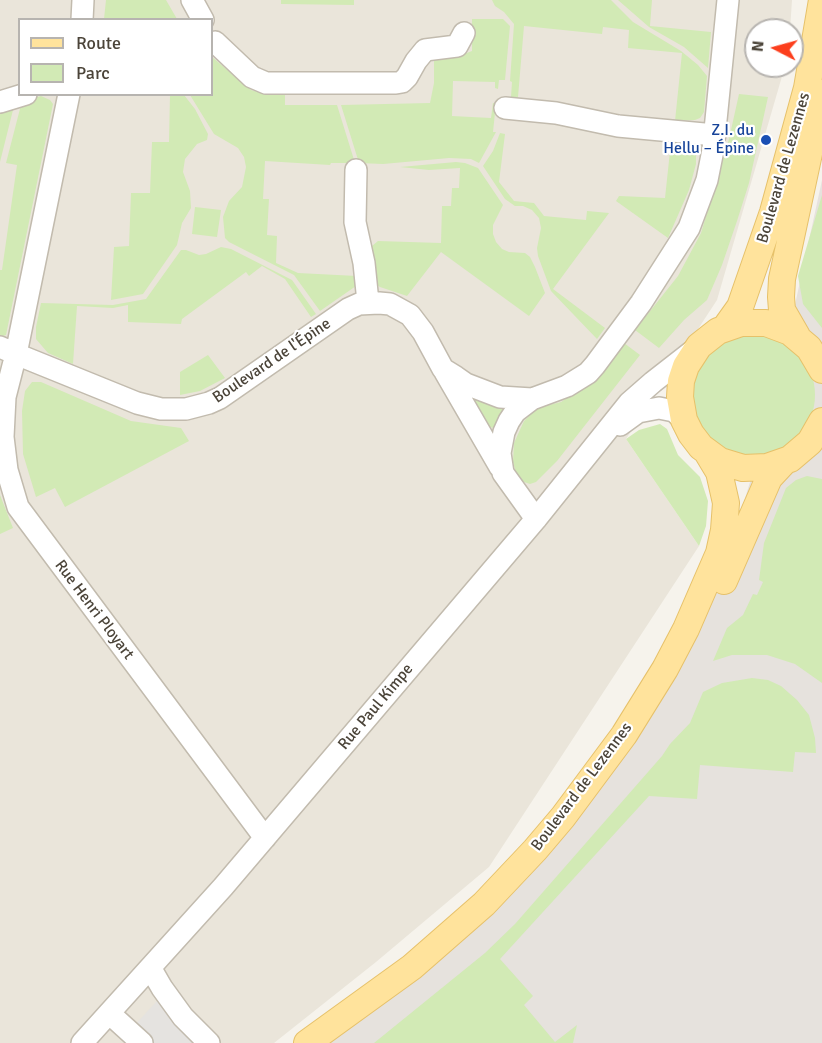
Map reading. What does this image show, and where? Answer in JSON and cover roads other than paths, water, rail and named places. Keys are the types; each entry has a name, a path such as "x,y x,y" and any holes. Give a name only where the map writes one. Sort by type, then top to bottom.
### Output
{"main road":[{"name":"Boulevard de Lezennes","path":"725,328 740,307 774,212 807,88 822,0"},
{"name":"Boulevard de Lezennes","path":"822,92 786,260 781,297 786,319 809,347 822,370"},
{"path":"684,420 680,397 681,381 690,359 711,335 725,328 749,322 766,323 782,328 809,347"},
{"name":"Boulevard de Lezennes","path":"307,1043 412,967 484,904 563,817 624,735 665,669 686,629 719,553 724,530 726,503 719,472 684,420"},
{"path":"707,452 720,461 743,468 767,467 783,463 804,448 815,435 822,421"},
{"name":"Boulevard de Lezennes","path":"330,1043 406,988 455,947 546,858 587,808 641,732 682,663 716,599 769,478 783,463"}],"street":[{"path":"81,18 83,0"},
{"path":"192,0 201,18"},
{"path":"503,473 500,453 504,432 515,412 532,399 567,386 588,373 640,303 682,240 696,213 706,180 715,135 728,0"},
{"path":"213,40 252,77 266,83 396,83 402,82 407,77 425,50 457,46 464,33"},
{"path":"0,102 20,96"},
{"path":"8,350 69,96"},
{"path":"505,108 556,113 618,126 715,135"},
{"path":"801,192 822,156"},
{"path":"356,170 355,222 368,302 390,304 410,315 423,332 503,473 536,519"},
{"name":"Boulevard de l'Épine","path":"8,350 137,403 161,409 186,409 220,398 348,309 368,302"},
{"name":"Rue Paul Kimpe","path":"82,1043 151,969 265,838 536,519 629,404 699,346"},
{"name":"Rue Henri Ployart","path":"8,350 3,437 9,477 18,507 265,838"},
{"path":"443,369 466,384 490,393 510,398 532,399"},
{"name":"Rue Paul Kimpe","path":"599,442 629,418 648,409 674,411 684,420"},
{"path":"151,969 183,1017 209,1043"},
{"path":"109,1013 142,1043"}],"place":[{"name":"Z.I. du Hellu – Épine","path":"766,140"}]}
